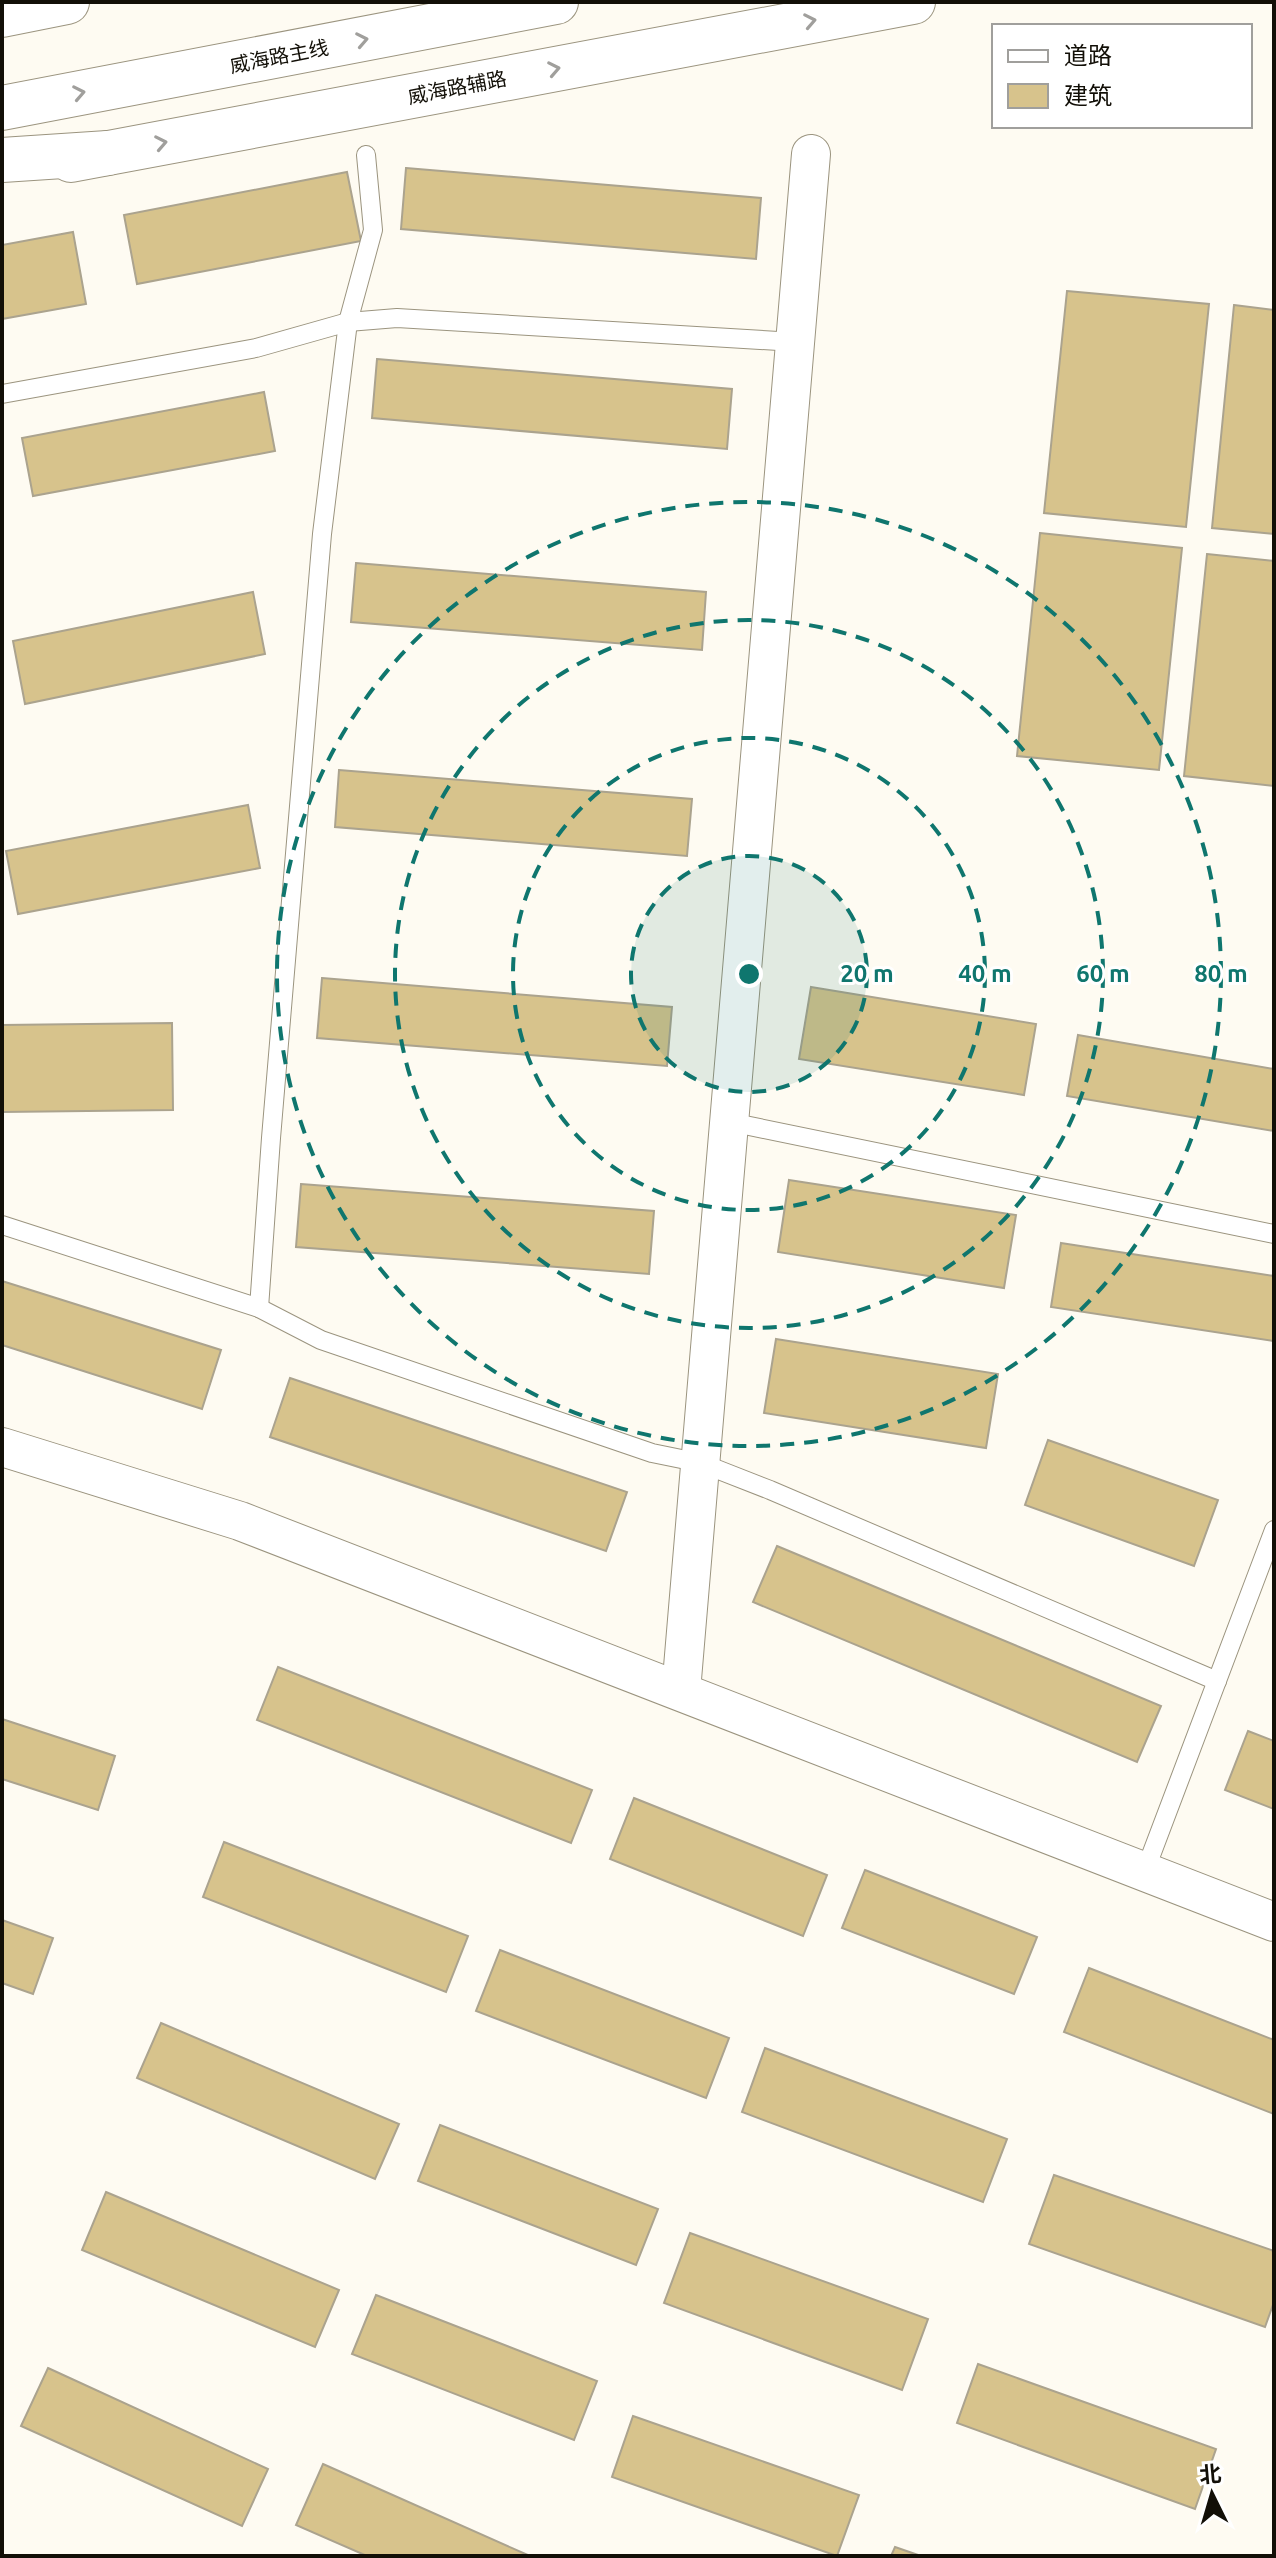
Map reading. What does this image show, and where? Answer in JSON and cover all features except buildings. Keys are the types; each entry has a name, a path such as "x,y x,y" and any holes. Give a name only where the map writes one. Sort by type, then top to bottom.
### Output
{"main road":[{"path":"2,15 67,2"},
{"name":"威海路主线","path":"2,108 556,2"},
{"name":"威海路辅路","path":"2,173 913,2"},
{"path":"2,160 108,153"}],"street":[{"path":"681,1691 811,154"},
{"path":"2,1447 240,1521 1274,1922"}],"lane":[{"path":"259,1308 322,534 348,322 373,230 366,155"},
{"path":"2,394 256,348 348,322 397,318 795,342"},
{"path":"730,1122 1274,1234"},
{"path":"2,1225 259,1308 321,1340 652,1453 701,1463 1217,1681"},
{"path":"1145,1871 1274,1530"}]}
